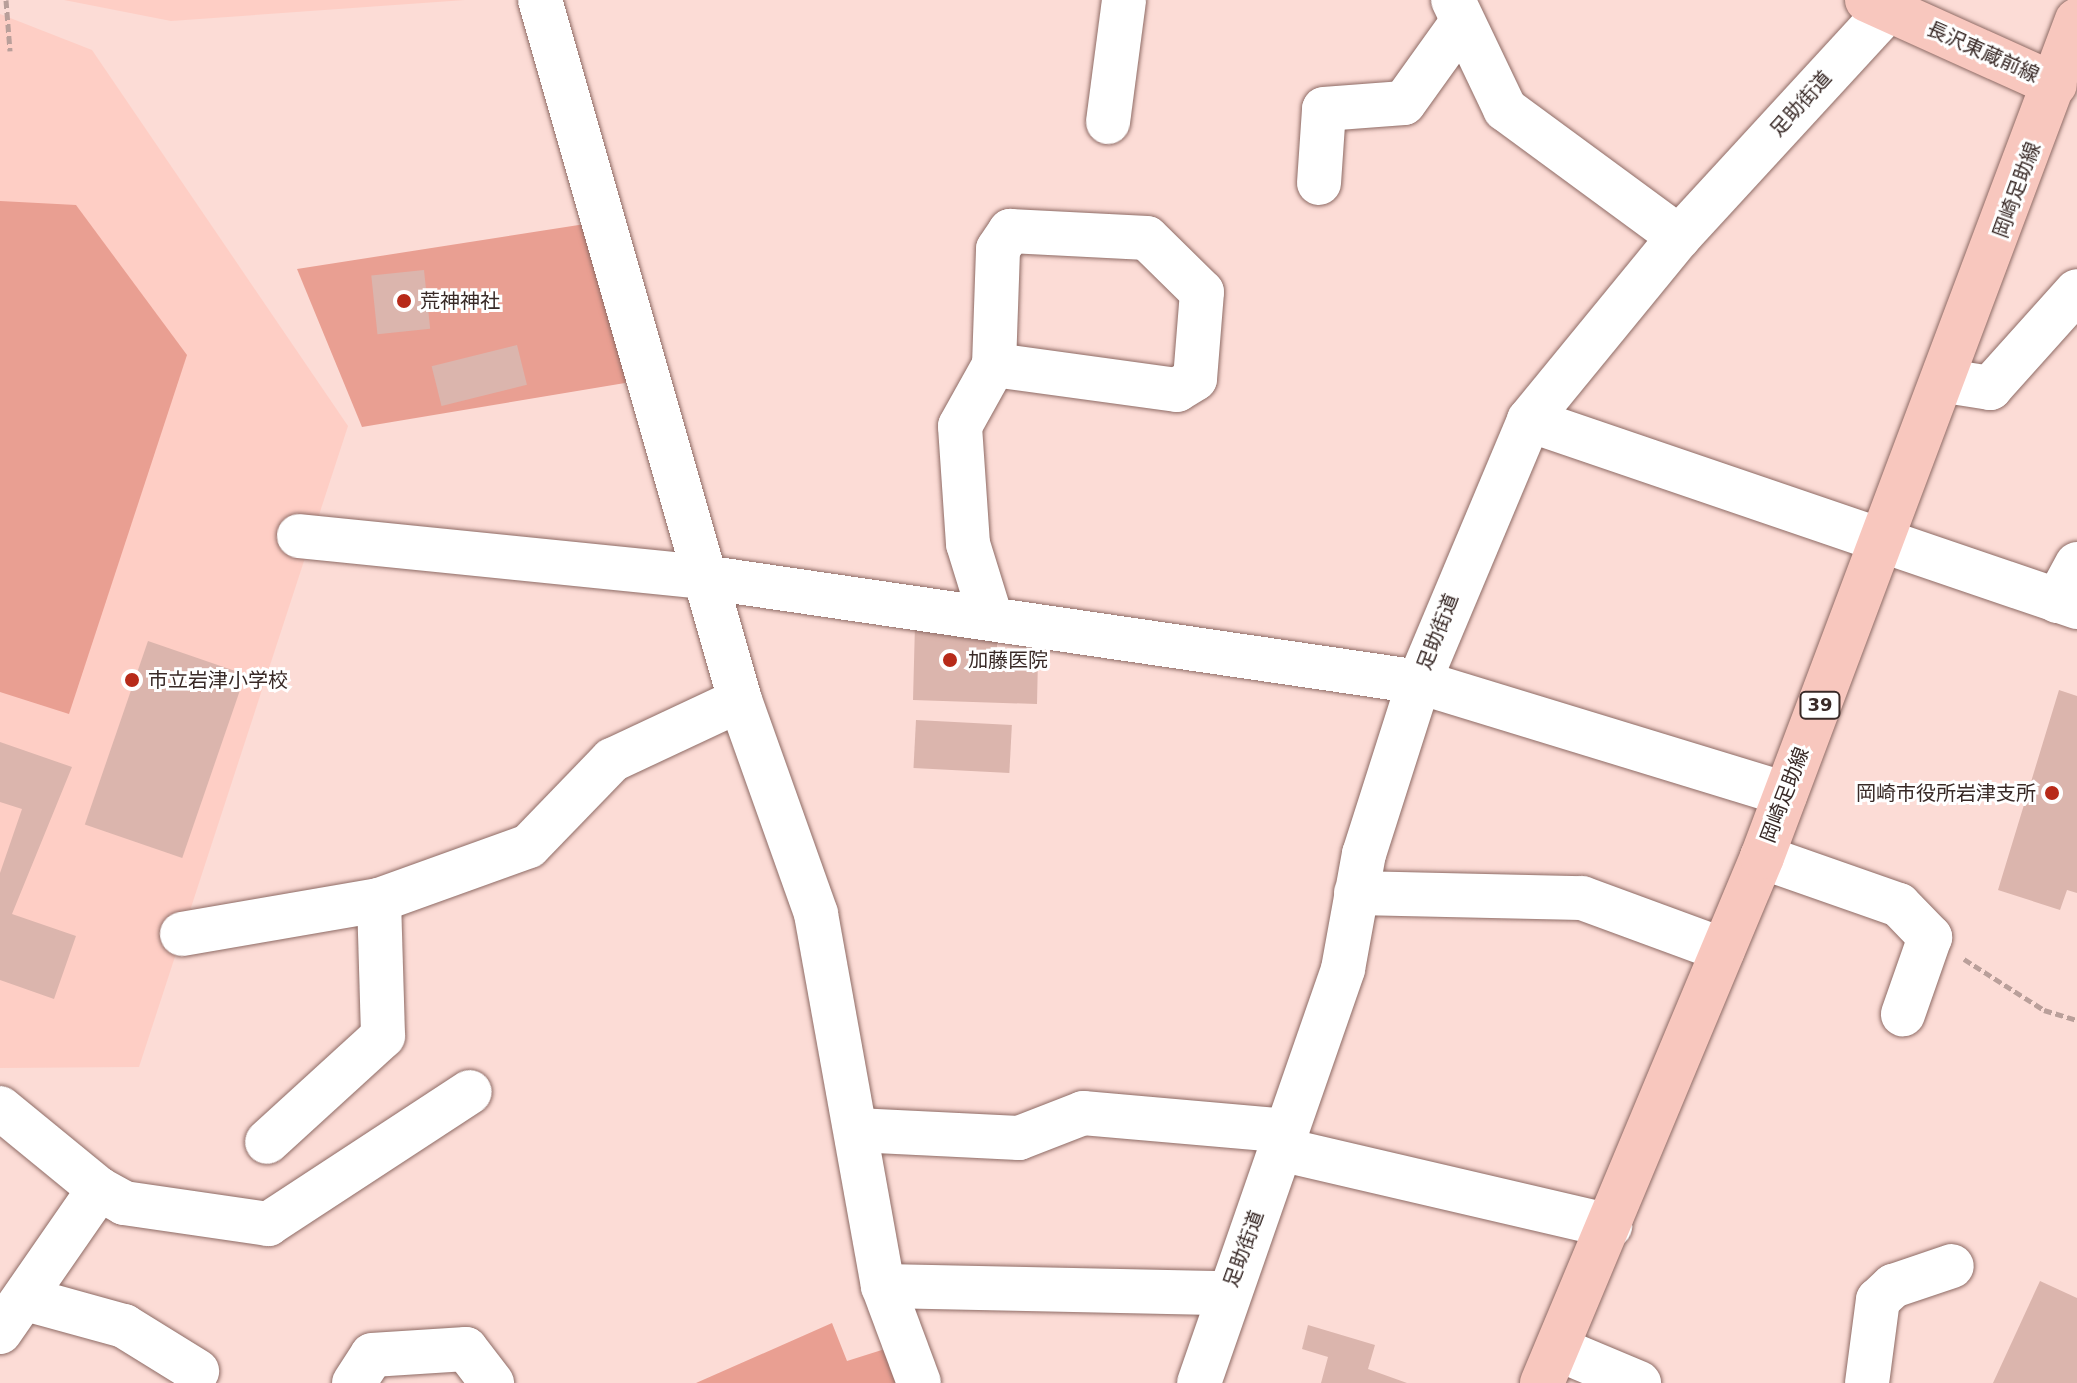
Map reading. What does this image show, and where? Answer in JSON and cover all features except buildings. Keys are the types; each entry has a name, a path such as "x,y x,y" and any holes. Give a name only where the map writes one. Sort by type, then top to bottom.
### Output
{"main road":[{"name":"長沢東蔵前線","path":"1884,3 2066,94"},
{"name":"岡崎足助線","path":"1550,1366 1762,857 1946,381 2066,94 2077,20"}],"street":[{"path":"540,0 710,578 740,700 816,914 883,1286 919,1383"},
{"path":"1108,122 1124,0"},
{"name":"足助街道","path":"1199,1383 1343,969 1356,893 1419,682 1529,420 1679,237 1884,3"},
{"path":"1458,11 1505,109 1679,237"},
{"path":"1319,183 1324,109 1404,103 1458,11"},
{"path":"990,615 968,544 960,426 994,365 998,249 1010,231 1147,238 1202,292 1195,379 1177,390 994,365"},
{"path":"1946,381 1990,388 2077,291"},
{"path":"1529,420 1883,542 2070,591"},
{"path":"299,536 710,578 990,615 1419,682 1785,794"},
{"path":"182,934 379,900 529,846 612,760 740,700"},
{"path":"1762,857 1899,905 1930,937 1903,1014"},
{"path":"1356,893 1582,898 1723,950"},
{"path":"267,1142 383,1036 379,900"},
{"path":"0,1108 99,1189 124,1203 268,1224 470,1092"},
{"path":"856,1130 1019,1138 1083,1113 1284,1140 1610,1226"},
{"path":"99,1189 13,1316 124,1326 197,1371"},
{"path":"1867,1383 1878,1300 1893,1286 1952,1266"},
{"path":"883,1286 1228,1293"},
{"path":"354,1383 372,1355 466,1349 492,1383"},
{"path":"1550,1366 1639,1383"}],"path":[{"path":"6,0 10,51"},
{"path":"1930,937 2044,1010 2077,1020"}],"shaded area":[{"path":"64,0 465,0 171,21"},
{"name":"市立岩津小学校","path":"0,14 92,50 348,426 139,1067 0,1068"},
{"path":"0,201 76,205 187,355 69,714 0,692"},
{"path":"598,222 637,381 362,427 297,269"},
{"path":"832,1323 847,1361 885,1349 896,1383 696,1383"}],"place":[{"name":"荒神神社","path":"404,301"},
{"name":"加藤医院","path":"950,660"},
{"name":"市立岩津小学校","path":"132,680"},
{"name":"岡崎市役所岩津支所","path":"2052,793"}]}
